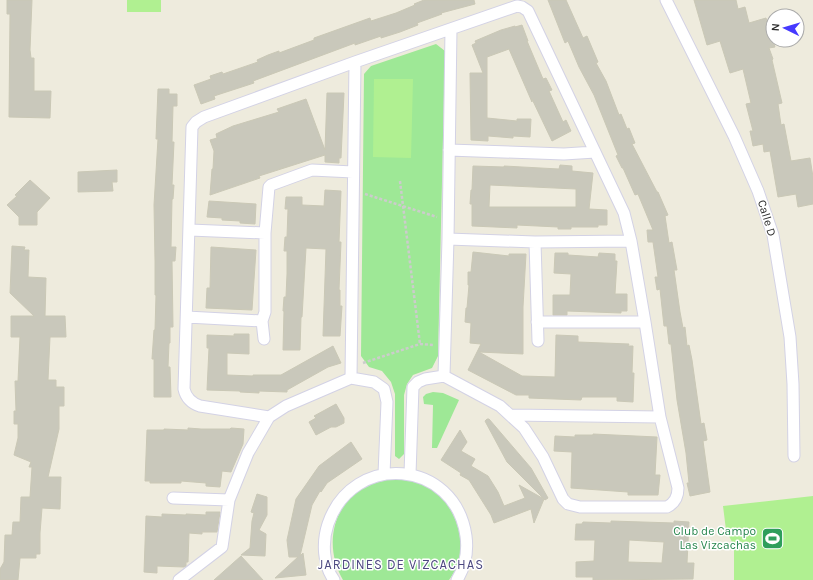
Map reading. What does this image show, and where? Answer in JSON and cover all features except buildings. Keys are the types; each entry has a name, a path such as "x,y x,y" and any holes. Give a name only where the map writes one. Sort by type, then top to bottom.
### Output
{"street":[{"name":"Calle D","path":"666,0 734,136 758,191 773,236 790,337 793,384 794,456"},
{"path":"269,417 200,406 193,404 185,395 192,127 196,122 211,115 355,62 517,6 522,7 528,12 624,213 631,241 660,417 678,488 678,496 675,501 667,507 580,507 568,504 563,499 543,457 524,428 500,406 444,376 425,379 418,382 413,387 410,474"},
{"path":"444,376 449,220 451,29"},
{"path":"351,378 355,62"},
{"path":"449,150 564,154 594,152"},
{"path":"264,339 262,322 265,312 265,233 269,188 271,185 312,170 353,172"},
{"path":"190,230 265,233"},
{"path":"448,239 535,242 631,241"},
{"path":"535,242 538,341"},
{"path":"187,316 262,322"},
{"path":"537,322 645,322"},
{"path":"179,580 222,547 229,500 248,453 269,417 286,406 351,378 374,382 384,389 387,402 384,474"},
{"path":"510,415 660,417"},
{"path":"329,578 324,554 325,532 332,511 345,494 363,481 384,474 410,474 433,483 452,500 464,522 467,548 462,572 457,580"},
{"path":"173,498 229,500"}],"path":[{"path":"400,181 420,344"},
{"path":"353,190 449,220"},
{"path":"352,367 420,344 445,345"}],"green space":[{"path":"127,0 161,0 161,12 127,12"},
{"path":"436,44 445,51 438,356 432,368 413,375 407,384 404,395 404,454 399,459 395,456 395,394 391,382 382,371 369,367 361,356 364,74 371,66"},
{"path":"374,79 413,79 411,158 373,157"},
{"path":"433,392 443,393 459,400 437,448 432,448 433,405 424,404 423,397 426,394"},
{"path":"392,479 422,484 434,491 444,501 452,513 458,526 460,554 456,568 449,580 343,580 337,568 334,555 334,530 337,518 343,506 352,496 363,488 373,483"},
{"name":"Club de Campo Las Vizcachas","path":"813,496 813,580 734,580 734,546 726,530 723,506"}],"place":[{"name":"Club de Campo Las Vizcachas","path":"772,538"}],"district":[{"name":"JARDINES DE VIZCACHAS","path":"401,564"}]}
